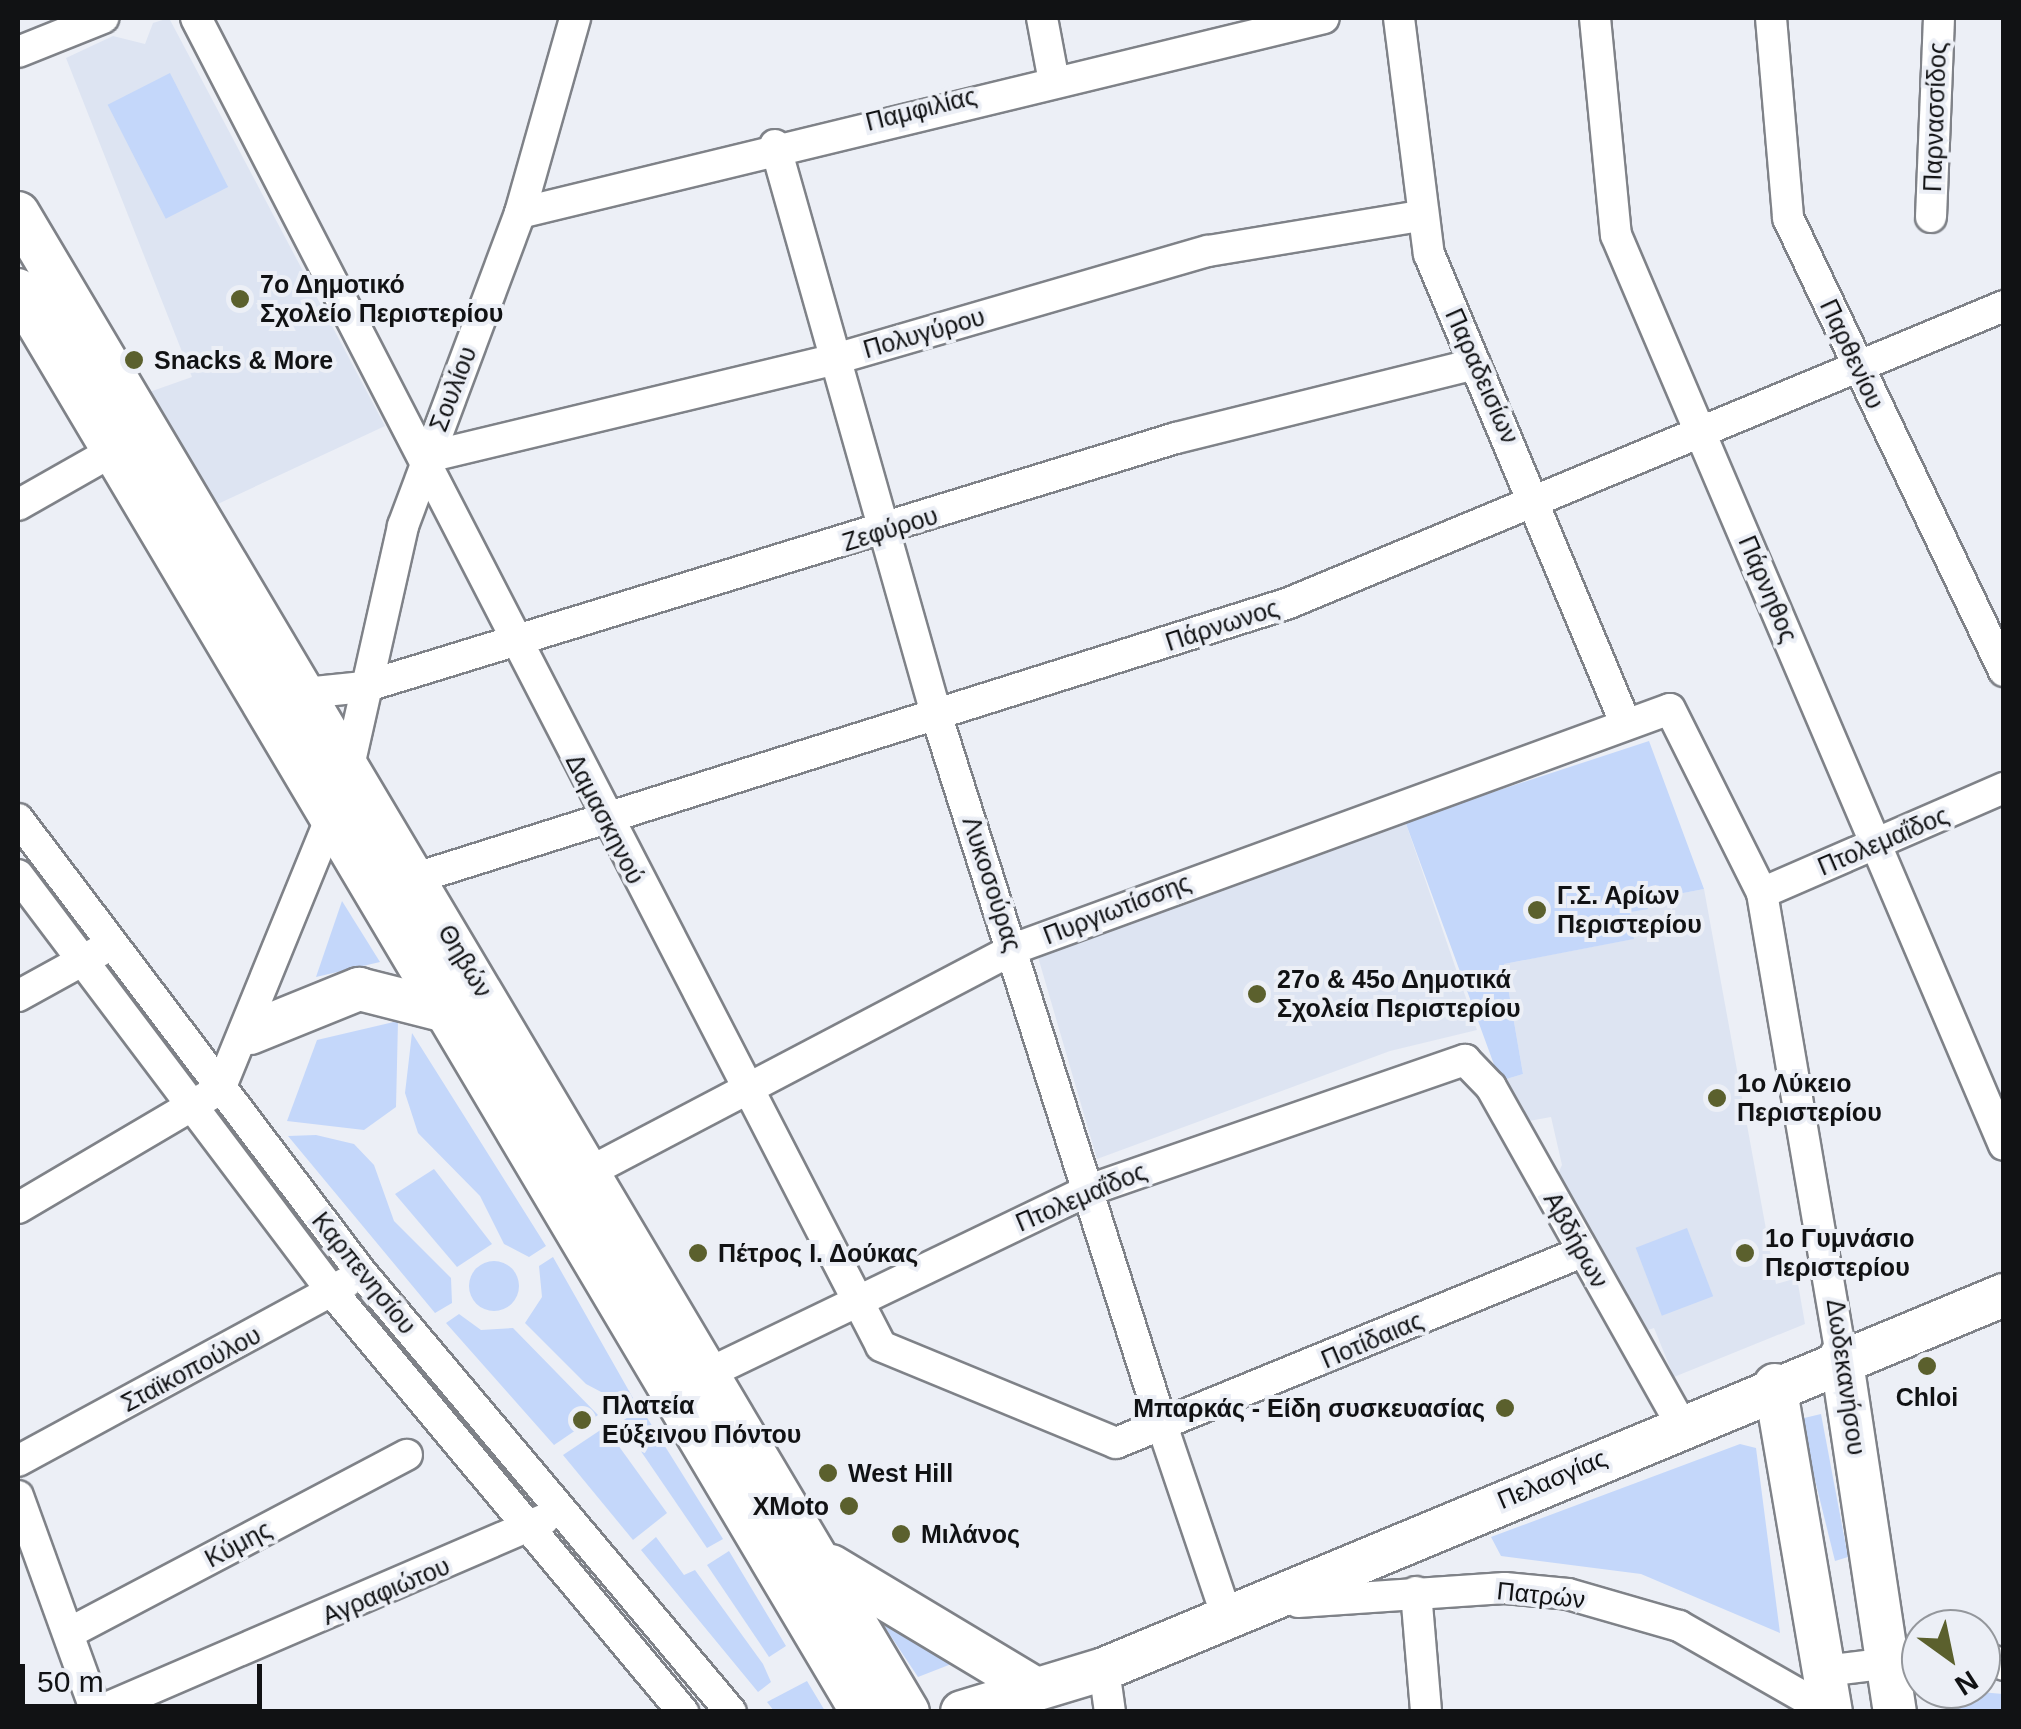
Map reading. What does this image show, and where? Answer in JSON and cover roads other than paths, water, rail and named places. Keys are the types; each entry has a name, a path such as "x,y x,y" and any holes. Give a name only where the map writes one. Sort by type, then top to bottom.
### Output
{"main road":[{"name":"Θηβών","path":"18,213 825,1562 908,1712"},
{"name":"Θηβών","path":"18,290 862,1712"},
{"path":"250,1032 359,989 446,1011"},
{"name":"Πελασγίας","path":"962,1712 1035,1700 1841,1356 2004,1295"},
{"name":"Δωδεκανήσου","path":"1841,1356 1901,1642"},
{"path":"1775,1384 1829,1698"},
{"path":"825,1562 1035,1700"},
{"name":"Δωδεκανήσου","path":"1896,1712 1901,1684"}],"street":[{"path":"18,52 103,18"},
{"name":"Δαμασκηνού","path":"196,18 428,457 602,817 881,1346 912,1364 1098,1442 1162,1428"},
{"name":"Σουλίου","path":"348,766 364,687 428,457 520,213 575,18"},
{"path":"1042,18 1053,76"},
{"name":"Παμφιλίας","path":"520,213 1248,26 1324,18"},
{"name":"Παραδεισίων","path":"1399,18 1420,216 1475,364 1538,500 1624,720"},
{"name":"Πάρνηθος","path":"1595,18 1616,235 2004,1145"},
{"name":"Παρθενίου","path":"1771,18 1781,196 2004,671"},
{"name":"Παρνασσίδος","path":"1931,217 1939,18"},
{"name":"Λυκοσούρας","path":"775,145 832,360 938,717 1092,1189 1162,1428 1227,1617"},
{"name":"Πολυγύρου","path":"428,457 832,360 1208,251 1420,216"},
{"name":"Πάρνωνος","path":"416,878 602,817 938,717 1289,603 2004,306"},
{"name":"Ζεφύρου","path":"304,693 364,687 882,532 1176,438 1475,364"},
{"path":"18,505 113,451"},
{"name":"Πυργιωτίσσης","path":"591,1171 1014,949 1624,720 1670,709"},
{"name":"Δωδεκανήσου","path":"1670,709 1762,893 1841,1356"},
{"name":"Πτολεμαΐδος","path":"1762,893 2004,788"},
{"path":"18,1208 193,1110 220,1088 250,1032 331,817"},
{"name":"Καρπενησίου","path":"18,819 360,1271 731,1712"},
{"name":"Καρπενησίου","path":"18,874 334,1294 683,1712"},
{"path":"18,996 111,944"},
{"name":"Πτολεμαΐδος","path":"711,1372 856,1298 1092,1189 1465,1060"},
{"name":"Αβδήρων","path":"1465,1060 1491,1087 1681,1424"},
{"name":"Ποτίδαιας","path":"1162,1428 1582,1252"},
{"name":"Σταϊκοπούλου","path":"18,1460 334,1294 360,1271"},
{"name":"Κύμης","path":"68,1633 406,1455"},
{"path":"18,1496 96,1712"},
{"name":"Αγραφιώτου","path":"96,1712 531,1530 558,1506"},
{"name":"Πατρών","path":"1227,1617 1333,1595 1505,1588 1605,1602 1710,1641 1829,1698"},
{"path":"1416,1592 1426,1712"},
{"path":"1829,1698 1901,1663"},
{"path":"1104,1669 1110,1712"}],"place":[{"name":"7ο Δημοτικό Σχολείο Περιστερίου","path":"240,299"},
{"name":"Snacks & More","path":"134,360"},
{"name":"Γ.Σ. Αρίων Περιστερίου","path":"1537,910"},
{"name":"27ο & 45ο Δημοτικά Σχολεία Περιστερίου","path":"1257,994"},
{"name":"1ο Λύκειο Περιστερίου","path":"1717,1098"},
{"name":"Πέτρος Ι. Δούκας","path":"698,1253"},
{"name":"1ο Γυμνάσιο Περιστερίου","path":"1745,1253"},
{"name":"Chloi","path":"1927,1366"},
{"name":"Μπαρκάς - Είδη συσκευασίας","path":"1505,1408"},
{"name":"Πλατεία Εύξεινου Πόντου","path":"582,1420"},
{"name":"West Hill","path":"828,1473"},
{"name":"XMoto","path":"849,1506"},
{"name":"Μιλάνος","path":"901,1534"}]}
